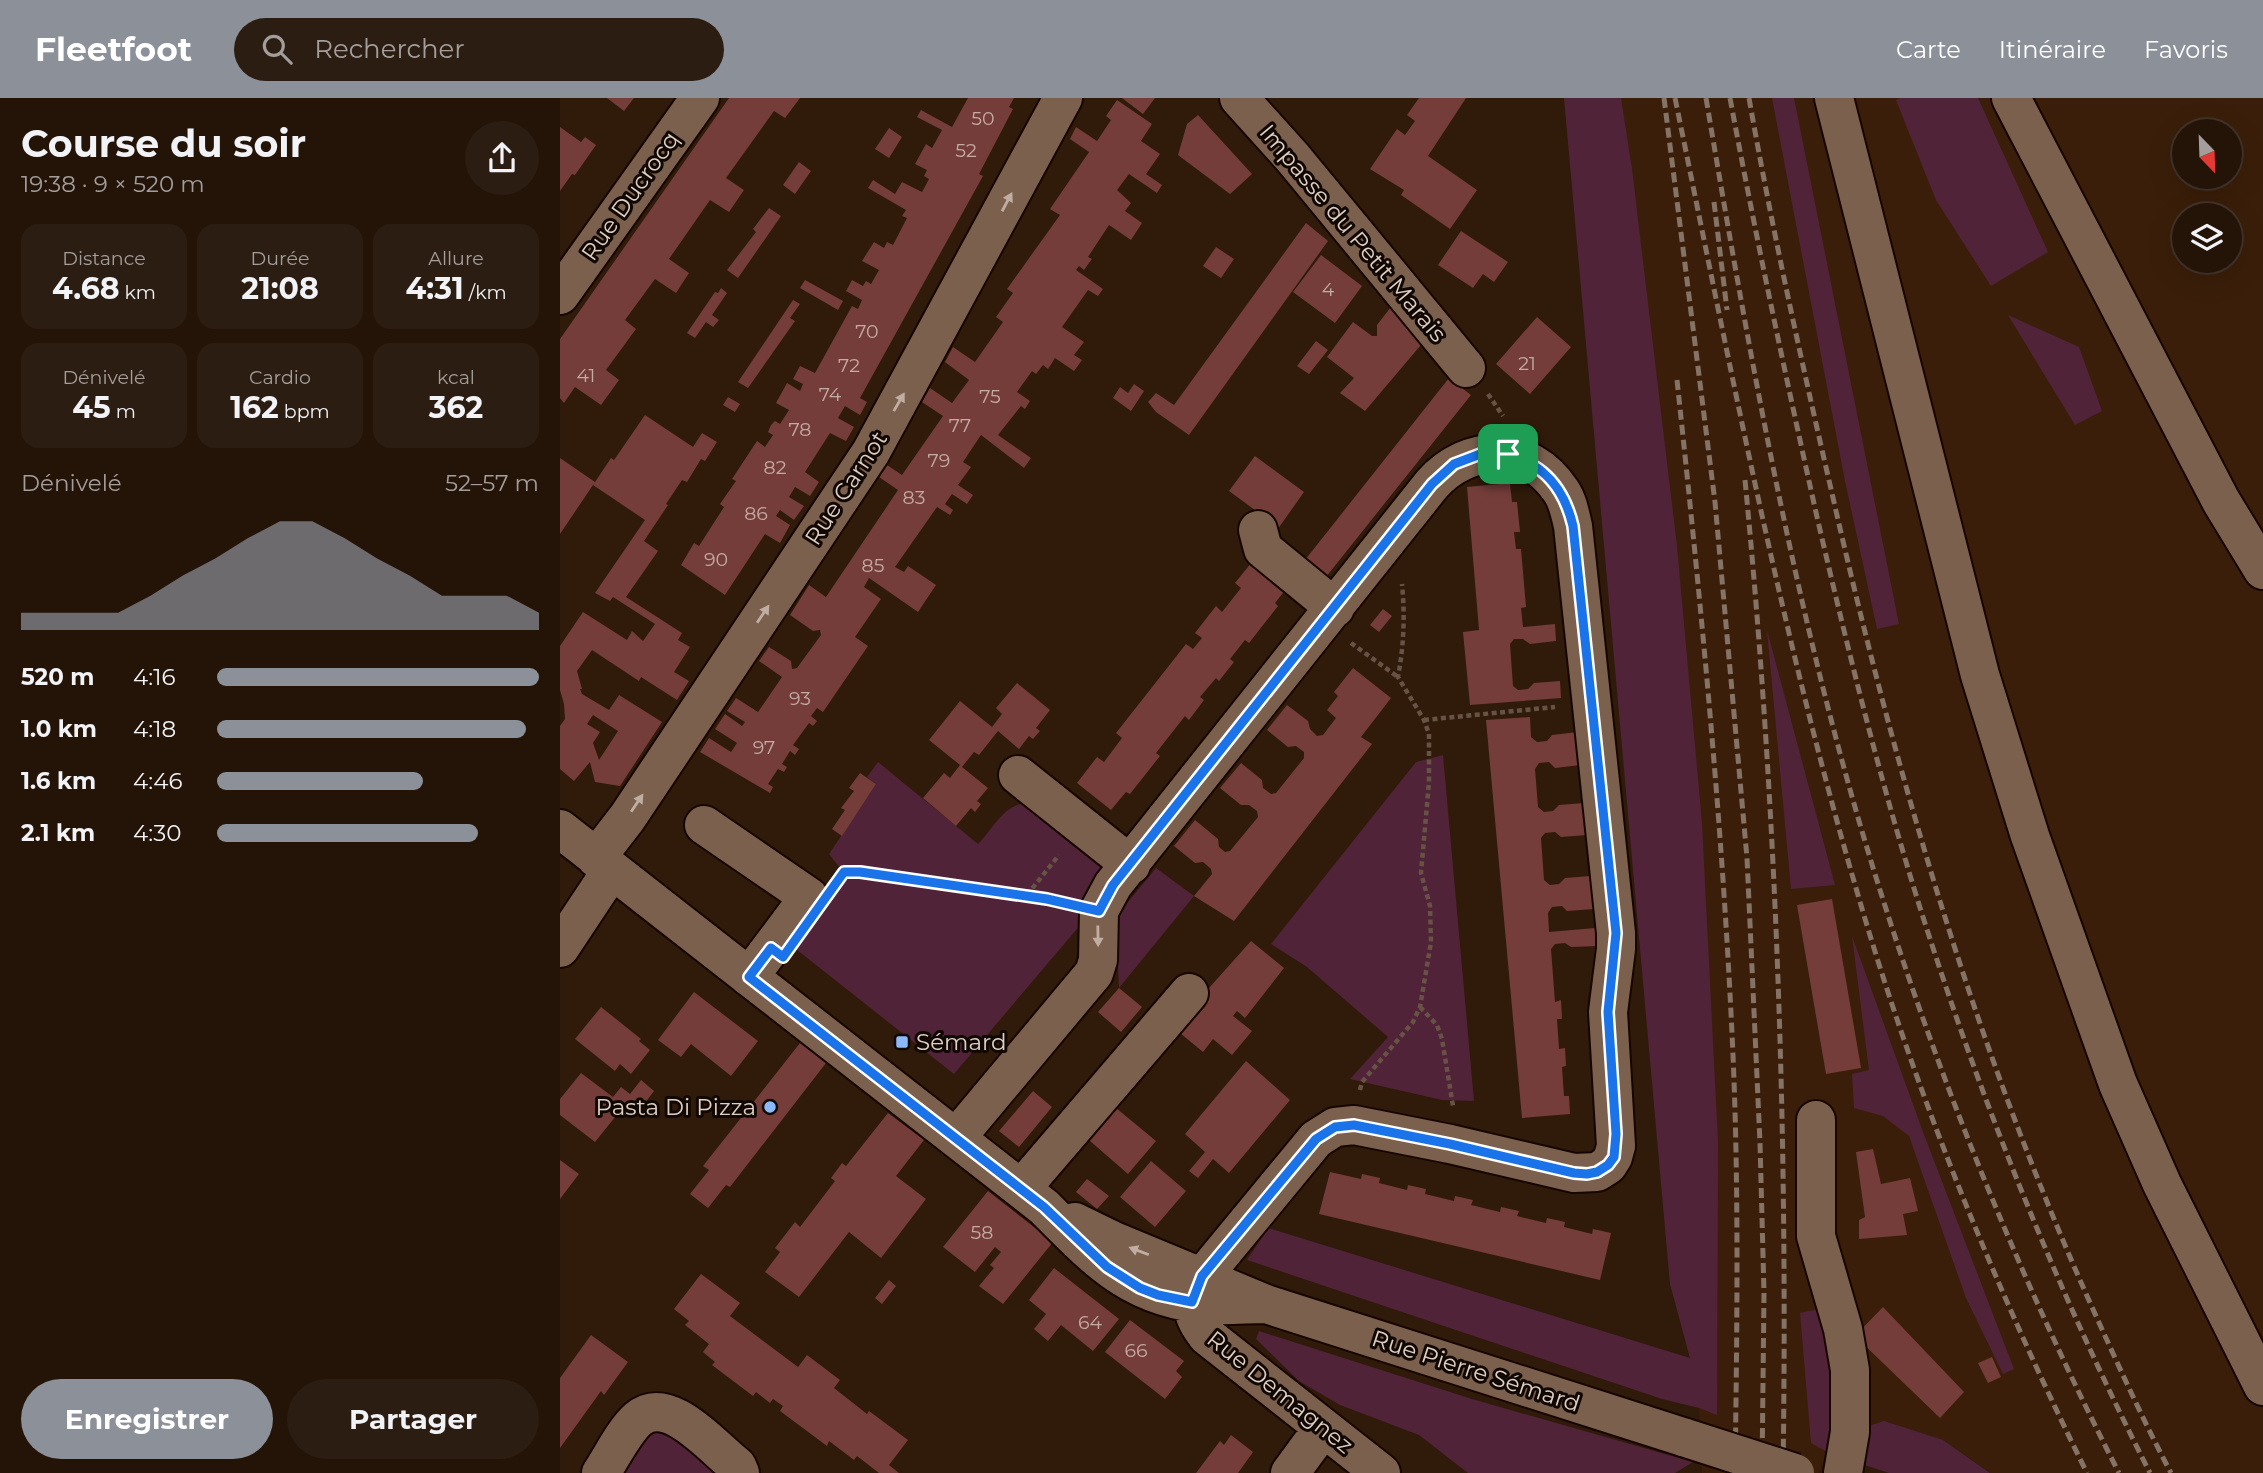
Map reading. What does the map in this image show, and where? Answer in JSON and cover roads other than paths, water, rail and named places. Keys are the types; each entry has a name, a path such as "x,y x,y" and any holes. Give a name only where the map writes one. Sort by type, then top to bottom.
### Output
{"street":[{"name":"Rue Ducrocq","path":"560,295 700,98"},
{"name":"Rue Carnot","path":"560,948 635,807 871,452 1063,98"},
{"name":"Impasse du Petit Marais","path":"1239,98 1293,158 1466,368"},
{"path":"1834,98 1980,675 2030,836 2118,1084 2162,1184 2263,1386"},
{"path":"2011,98 2221,501 2263,570"},
{"path":"560,829 604,864 1033,1198 1088,1251 1122,1278 1158,1295 1197,1289 1316,1139 1335,1127 1354,1125 1574,1173 1597,1172 1614,1157 1616,1134 1608,1012 1616,933 1573,526 1569,507 1561,491 1547,475 1528,462 1508,454 1483,453 1468,457 1443,471 1113,885 1099,911 1098,960 1094,973 956,1138"},
{"path":"2221,501 2263,519"},
{"path":"1258,530 1263,549 1329,615"},
{"path":"1017,775 1131,864"},
{"path":"704,825 809,897 749,977"},
{"path":"1033,1198 1189,993"},
{"path":"1816,1120 1816,1236 1837,1307 1850,1370 1850,1432 1843,1473"},
{"name":"Rue Pierre Sémard","path":"1197,1289 1212,1305 1266,1304 1795,1473"},
{"name":"Rue Demagnez","path":"1197,1289 1193,1313 1206,1336 1381,1473"},
{"path":"601,1473 638,1419 651,1412 664,1412 678,1417 737,1466 740,1473"},
{"path":"1290,1473 1323,1428"}],"railway":[{"path":"1664,98 1715,502 1747,858 1764,1293 1762,1473"},
{"path":"1675,98 1758,498 1805,697 1858,895 1905,1044 1960,1189 1989,1261 2087,1473"},
{"path":"1706,98 1754,371 1791,552 1834,732 1859,821 1912,988 1974,1153 2043,1315 2119,1473"},
{"path":"1730,98 1817,517 1871,736 1917,898 1981,1085 2032,1216 2088,1345 2150,1473"},
{"path":"1749,98 1787,294 1856,595 1911,805 1942,909 2013,1115 2053,1216 2114,1356 2171,1473"},
{"path":"1714,202 1727,310"},
{"path":"1677,380 1710,717 1729,970 1737,1212 1735,1473"},
{"path":"1745,480 1765,728 1778,976 1784,1225 1783,1473"}],"place":[{"name":"Sémard","path":"902,1042"},
{"name":"Pasta Di Pizza","path":"770,1107"}]}
